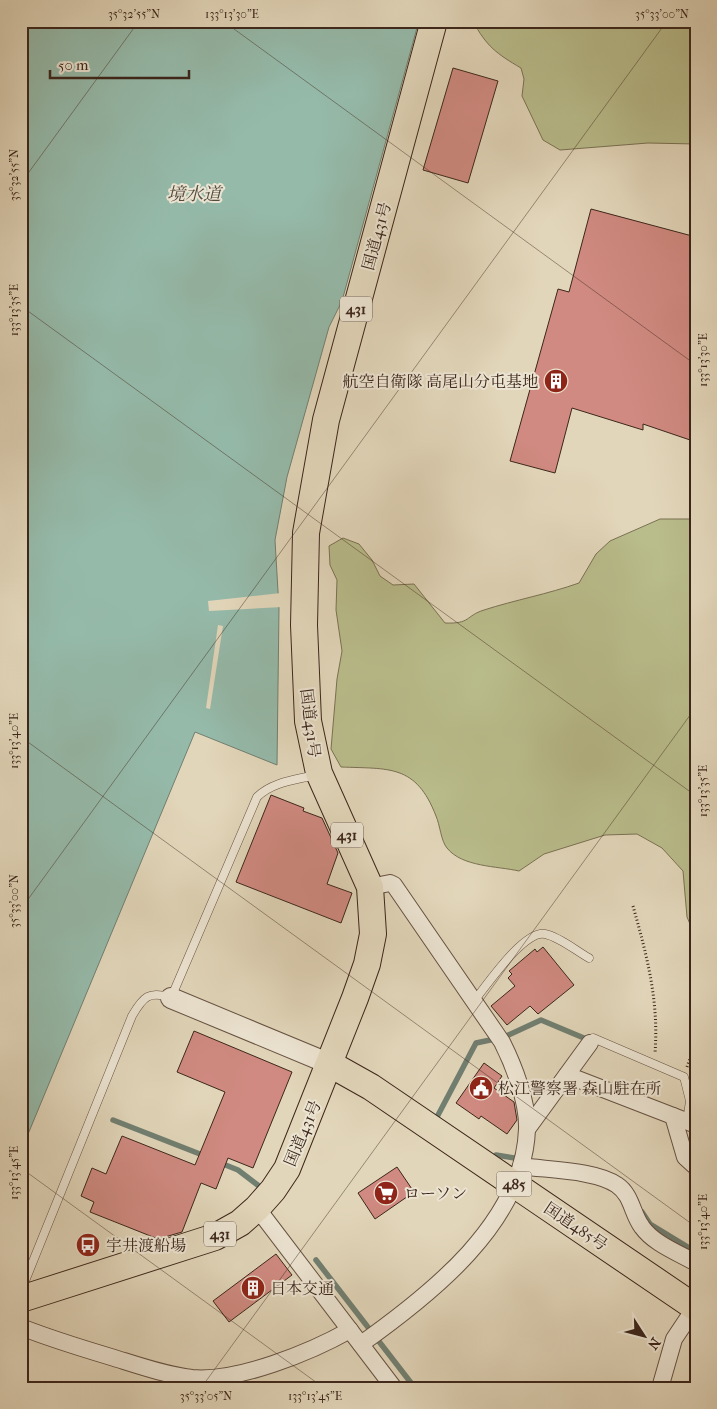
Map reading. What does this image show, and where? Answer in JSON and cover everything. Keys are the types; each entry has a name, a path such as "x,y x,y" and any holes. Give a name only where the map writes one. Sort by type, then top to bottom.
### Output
{"highway":[{"name":"国道431号","path":"21,1299 214,1237 240,1223 257,1208 273,1190 287,1169 330,1064 367,964 373,934 370,887 319,773 308,721 304,625 306,533 326,420 434,21"},
{"name":"国道485号","path":"330,1064 519,1168 692,1313"}],"street":[{"path":"370,887 394,885 502,1042 515,1068 528,1128"},
{"path":"171,998 330,1064"},
{"path":"370,1338 438,1285 491,1228 519,1168 528,1128 591,1040"},
{"path":"567,1075 684,1120 685,1158 696,1167"},
{"path":"519,1168 597,1177 616,1184 628,1195 637,1220 646,1233 696,1263"},
{"path":"257,1208 350,1330 370,1338 394,1388"},
{"path":"660,1388 674,1339 692,1313"},
{"path":"21,1327 149,1369 193,1378 223,1375 272,1365 322,1346 350,1330"}],"lane":[{"path":"21,1291 132,1016 143,1000 150,995 159,993 171,998 257,797 264,790 274,785 319,773"},
{"path":"474,1001 518,948 537,934 546,934 557,939 589,958"},
{"path":"591,1040 684,1077 690,1100 684,1120"}],"path":[{"path":"633,906 654,987 657,1025 655,1054 649,1062"}],"shaded area":[{"path":"473,21 696,21 696,144 648,143 560,150 543,140 522,96 524,79 521,68 493,49"},
{"path":"660,519 696,519 696,938 687,917 683,871 662,848 637,834 605,835 544,854 519,871 480,865 461,859 447,848 428,799 410,778 387,770 341,767 331,749 337,679 342,651 336,610 337,580 330,565 329,546 343,538 359,544 372,560 380,576 393,585 414,584 445,623 453,623 464,621 484,610 579,583 596,554 610,541"}],"water":[{"name":"境水道","path":"21,21 417,21 418,24 342,301 329,327 287,477 275,540 279,608 277,765 195,732 21,1151"}],"pier":[{"path":"281,593 282,607 209,611 208,601"},
{"path":"218,625 223,626 210,709 206,708"}],"building":[{"path":"453,68 498,81 468,183 423,170"},
{"path":"591,209 696,237 696,442 643,424 643,430 572,408 555,473 510,461 558,289 569,292"},
{"path":"271,795 304,808 303,811 322,818 338,853 327,884 352,893 341,923 236,882"},
{"path":"543,947 574,985 538,1014 530,1006 507,1025 491,1006 515,986 508,978 512,974 509,971 535,949 537,952"},
{"path":"194,1031 292,1072 253,1168 228,1158 216,1189 201,1183 182,1232 158,1239 90,1212 94,1202 81,1196 92,1168 106,1174 122,1136 195,1165 225,1092 177,1072"},
{"path":"484,1063 502,1076 494,1088 514,1102 517,1120 507,1134 481,1116 479,1119 456,1103"},
{"name":"ローソン","path":"397,1167 414,1192 375,1219 358,1193"},
{"name":"日本交通","path":"276,1254 292,1275 229,1322 213,1301"}],"waterway":[{"path":"504,1037 541,1020 591,1041"},
{"path":"437,1117 476,1043 495,1039"},
{"path":"113,1120 205,1156"},
{"path":"496,1155 521,1159"},
{"path":"218,1162 238,1170 259,1186"},
{"path":"642,1212 650,1224 696,1252"},
{"path":"316,1260 415,1388"}],"place":[{"name":"航空自衛隊 高尾山分屯基地","path":"556,381"},
{"name":"松江警察署 森山駐在所","path":"481,1088"},
{"name":"ローソン","path":"386,1193"},
{"name":"宇井渡船場","path":"88,1245"},
{"name":"日本交通","path":"253,1288"}]}
